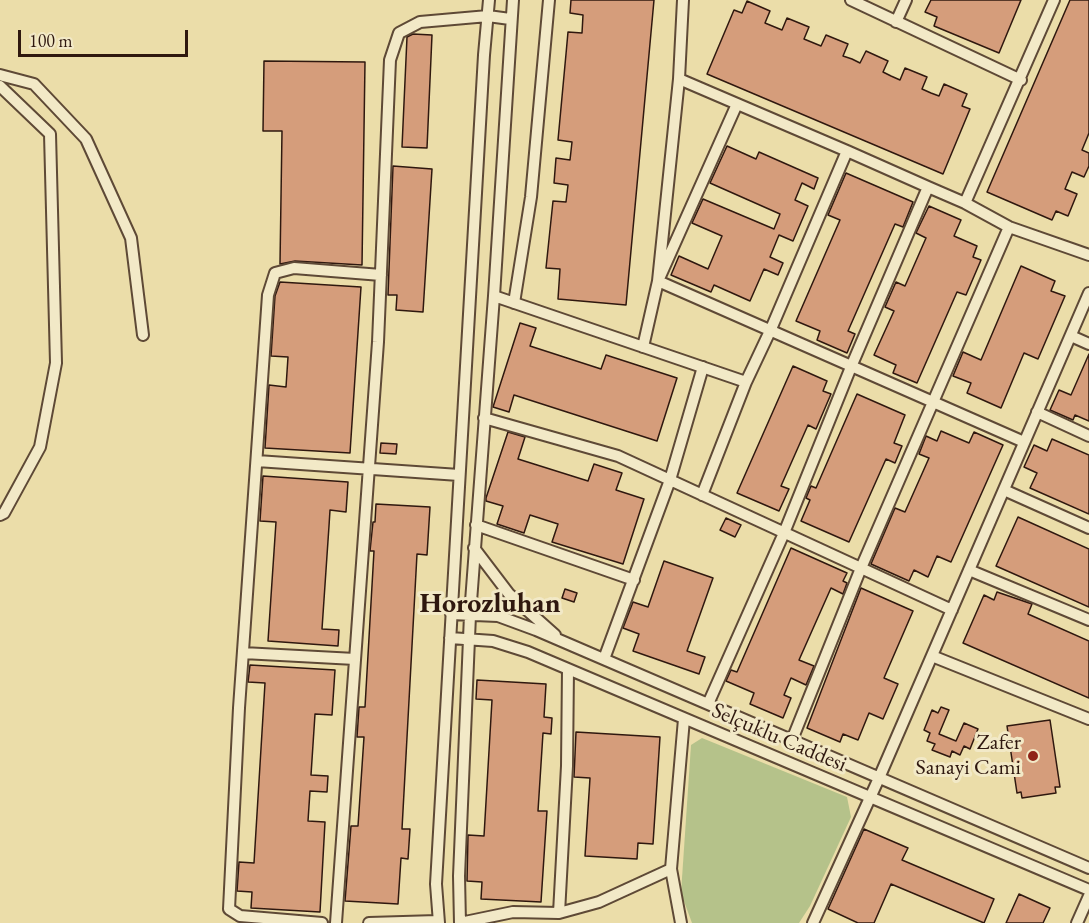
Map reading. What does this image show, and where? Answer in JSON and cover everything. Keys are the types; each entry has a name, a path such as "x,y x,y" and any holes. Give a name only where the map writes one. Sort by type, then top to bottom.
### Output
{"street":[{"path":"369,923 438,922 436,884 483,67 489,0"},
{"path":"513,0 510,19 495,296 470,615 459,876 460,923 513,912 559,912 599,902 671,868"},
{"path":"514,303 531,197 549,0"},
{"path":"643,346 657,281 679,79 683,0"},
{"path":"851,0 1020,80"},
{"path":"896,22 906,0"},
{"path":"965,203 1054,0"},
{"path":"336,923 369,468 381,275 390,60 399,33 420,22 488,16 510,19"},
{"path":"0,75 34,84 86,139 130,238 143,335"},
{"path":"679,79 965,203 1009,227 1089,255"},
{"path":"0,86 50,134 56,363 40,447 0,515"},
{"path":"657,281 737,104"},
{"path":"702,495 746,382 847,151"},
{"path":"708,704 784,533 851,367 928,187"},
{"path":"792,740 861,568 1009,227"},
{"path":"322,923 240,916 229,909 243,653 268,296 275,273 294,268 381,275"},
{"path":"657,281 771,329 851,367 1024,442"},
{"path":"813,923 879,778 1089,293"},
{"path":"495,296 746,382"},
{"path":"1071,336 1089,344"},
{"path":"604,659 670,480 703,367"},
{"path":"1037,412 1089,436"},
{"path":"484,418 618,456 952,610"},
{"path":"257,461 459,475"},
{"path":"1004,490 1089,528"},
{"path":"476,525 634,580"},
{"path":"474,548 509,594 561,641"},
{"path":"969,570 1089,620"},
{"name":"Selçuklu Caddesi","path":"452,614 498,616 561,641 1089,868"},
{"name":"Selçuklu Caddesi","path":"450,638 493,640 528,652 1089,890"},
{"path":"243,653 355,659"},
{"path":"932,656 1089,719"},
{"path":"559,912 567,766 568,669"},
{"path":"681,923 671,868 684,718"},
{"path":"1077,923 1089,896"}],"green space":[{"path":"702,738 847,797 851,817 810,906 799,923 692,923 681,893 691,745"}],"building":[{"path":"571,0 654,0 626,305 558,299 560,269 546,268 553,201 566,202 568,185 554,183 556,158 570,160 572,142 558,140 568,32 582,33 583,15 570,13"},
{"path":"931,0 1021,0 999,53 934,26 937,17 925,12"},
{"path":"1070,0 1089,0 1089,133 1082,150 1089,153 1089,166 1084,177 1072,172 1065,189 1077,194 1068,216 1056,211 1052,220 987,192"},
{"path":"747,1 770,11 765,23 782,30 787,18 809,27 804,39 821,46 826,35 848,44 843,56 860,63 866,51 888,61 883,72 900,80 905,68 927,77 922,89 931,93 939,96 944,84 967,94 962,106 970,109 943,174 707,74 734,10 742,13"},
{"path":"413,34 432,35 427,148 402,147 407,37"},
{"path":"264,61 365,62 362,265 295,261 280,264 282,131 263,131"},
{"path":"727,146 756,159 759,152 818,178 814,189 802,183 795,200 808,206 793,241 779,235 770,257 783,263 778,275 764,269 750,301 714,285 711,292 671,275 679,256 708,269 722,236 692,223 703,199 774,229 780,214 710,183"},
{"path":"393,166 432,169 423,312 396,310 397,295 388,295"},
{"path":"846,173 913,202 903,227 895,224 848,331 855,334 847,353 817,340 820,331 796,321 840,220 828,215"},
{"path":"929,206 961,220 954,236 977,246 973,257 981,260 966,295 957,292 917,383 893,373 896,365 874,355 894,311 885,307 896,282 905,286 926,238 916,233"},
{"path":"1021,266 1055,281 1051,291 1065,296 1038,359 1024,353 1001,408 967,393 971,383 953,376 963,352 981,360"},
{"path":"280,282 361,287 350,453 265,448 269,385 286,387 288,357 271,356 275,296"},
{"path":"520,323 536,328 530,346 601,369 606,355 677,378 657,441 514,395 509,412 493,407"},
{"path":"1089,354 1089,421 1075,415 1073,420 1050,410 1059,390 1071,395"},
{"path":"793,366 827,381 823,391 831,394 816,429 808,425 781,486 789,489 779,511 737,493"},
{"path":"857,394 905,415 894,443 902,446 895,463 886,459 849,542 801,521 810,500 806,498 811,486 816,488"},
{"path":"941,431 969,443 974,432 1003,445 951,562 937,556 928,577 914,570 909,581 871,564 895,508 905,512 929,458 919,454 926,436 937,441"},
{"path":"508,432 525,437 518,459 588,481 594,464 622,473 616,490 644,499 623,564 552,542 558,524 530,515 524,533 497,524 503,506 486,501 486,498"},
{"path":"1052,439 1089,455 1089,514 1030,488 1037,473 1024,467 1034,445 1047,451"},
{"path":"381,443 397,444 396,454 380,453"},
{"path":"263,476 348,482 346,512 330,510 322,629 339,630 338,646 268,641 276,522 260,521"},
{"path":"376,504 430,507 427,555 417,554 402,829 410,829 408,859 401,858 398,904 345,901 351,826 358,826 364,737 357,737 359,707 365,707 374,551 370,551"},
{"path":"1018,517 1089,549 1089,607 996,566"},
{"path":"726,518 741,525 735,537 720,530"},
{"path":"791,548 847,573 843,581 847,583 843,594 831,588 799,660 814,666 806,685 791,678 784,695 791,698 783,718 750,704 754,693 726,681 731,670 737,672"},
{"path":"664,561 713,578 687,651 705,657 699,674 633,651 639,634 623,628 633,602 648,607"},
{"path":"861,588 913,611 884,678 898,684 883,719 869,713 858,740 843,734 840,742 807,728"},
{"path":"565,589 577,593 574,602 562,598"},
{"path":"997,592 1032,604 1028,614 1089,641 1089,698 963,643 984,595 994,600"},
{"path":"250,665 335,670 332,715 315,714 311,775 328,776 327,792 310,791 308,821 325,822 320,912 251,908 252,892 237,891 239,862 254,863 265,683 248,682"},
{"path":"477,680 546,684 544,717 552,718 551,734 543,733 538,811 547,811 541,902 481,899 482,882 467,881 468,835 484,836 492,700 476,699"},
{"path":"941,707 949,710 939,734 956,741 964,723 978,729 970,749 964,746 960,755 952,751 950,757 932,750 935,744 927,741 930,733 924,730 932,710 938,713"},
{"name":"Zafer Sanayi Cami","path":"1050,720 1060,787 1055,787 1056,793 1022,798 1021,792 1017,793 1007,726"},
{"path":"576,732 660,737 653,844 638,843 637,859 585,856 590,778 574,777"},
{"path":"864,829 908,848 902,860 994,899 984,923 891,884 874,923 858,923 828,909"},
{"path":"1019,894 1050,908 1043,923 1006,923"}],"place":[{"name":"Zafer Sanayi Cami","path":"1033,756"}],"district":[{"name":"Horozluhan","path":"490,604"}]}
